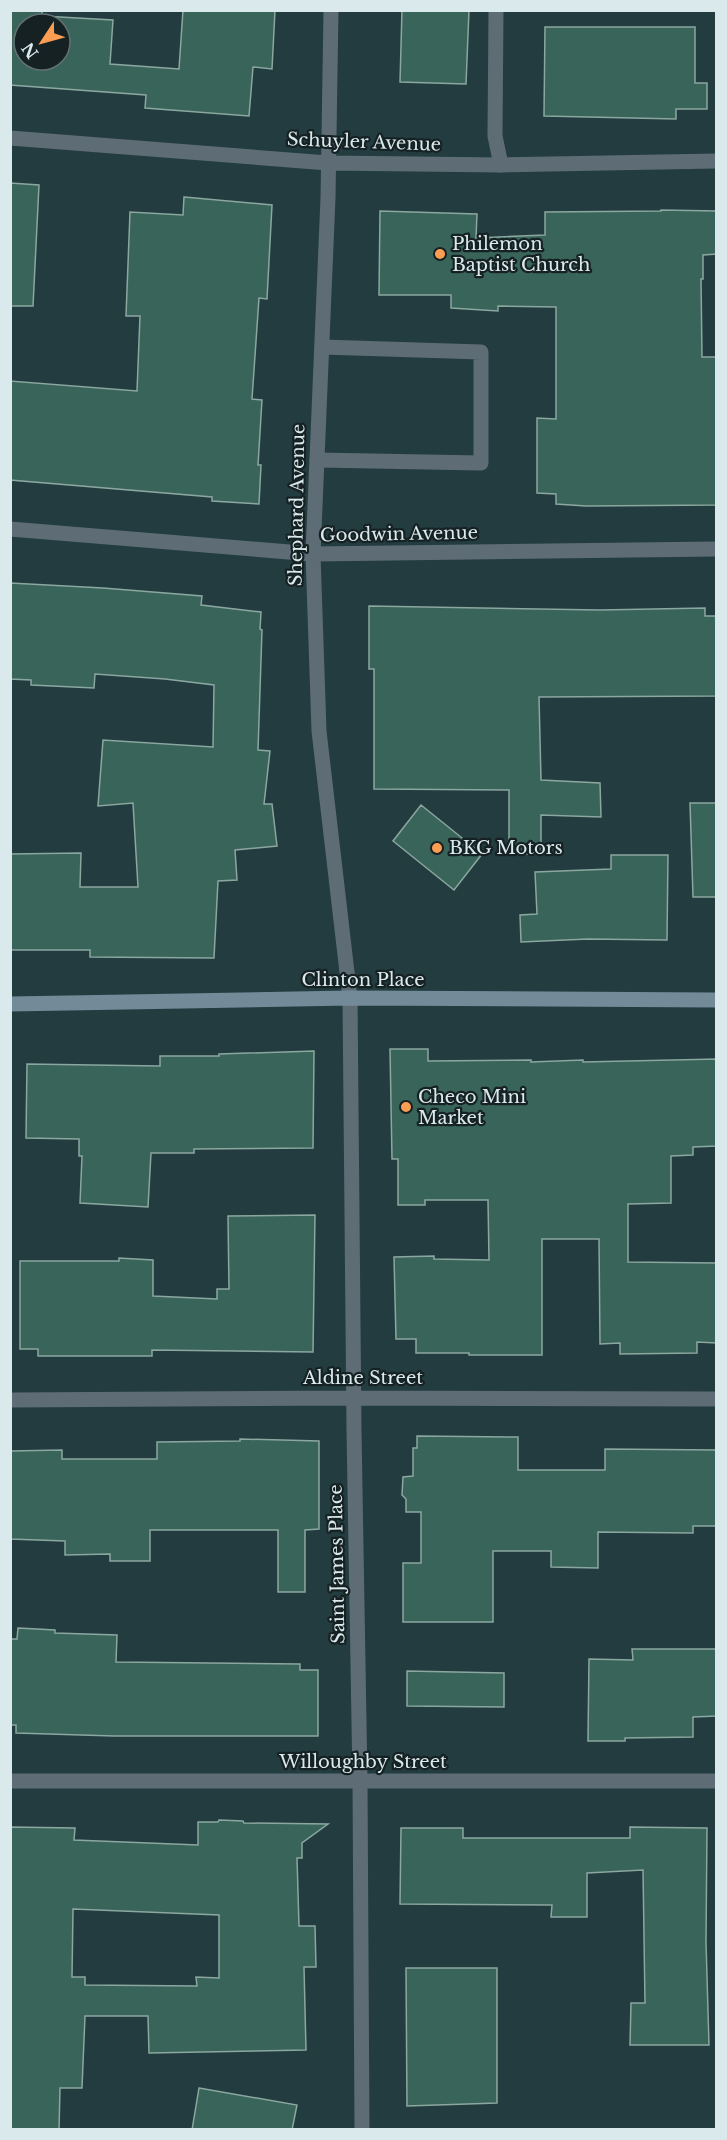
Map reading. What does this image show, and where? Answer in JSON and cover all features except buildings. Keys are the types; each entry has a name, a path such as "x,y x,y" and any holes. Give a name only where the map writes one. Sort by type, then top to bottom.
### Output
{"street":[{"name":"Shephard Avenue","path":"331,10 314,554 319,731 350,998"},
{"path":"496,10 495,136 501,165"},
{"name":"Schuyler Avenue","path":"10,138 328,163 501,165 717,161"},
{"path":"317,460 481,463 481,352 322,347"},
{"name":"Goodwin Avenue","path":"10,529 314,554 717,549"},
{"name":"Clinton Place","path":"10,1004 350,998 717,1000"},
{"name":"Saint James Place","path":"350,998 362,2130"},
{"name":"Aldine Street","path":"10,1400 717,1399"},
{"name":"Willoughby Street","path":"10,1781 717,1781"}],"place":[{"name":"Philemon Baptist Church","path":"440,254"},
{"name":"BKG Motors","path":"437,848"},
{"name":"Checo Mini Market","path":"406,1107"}]}
